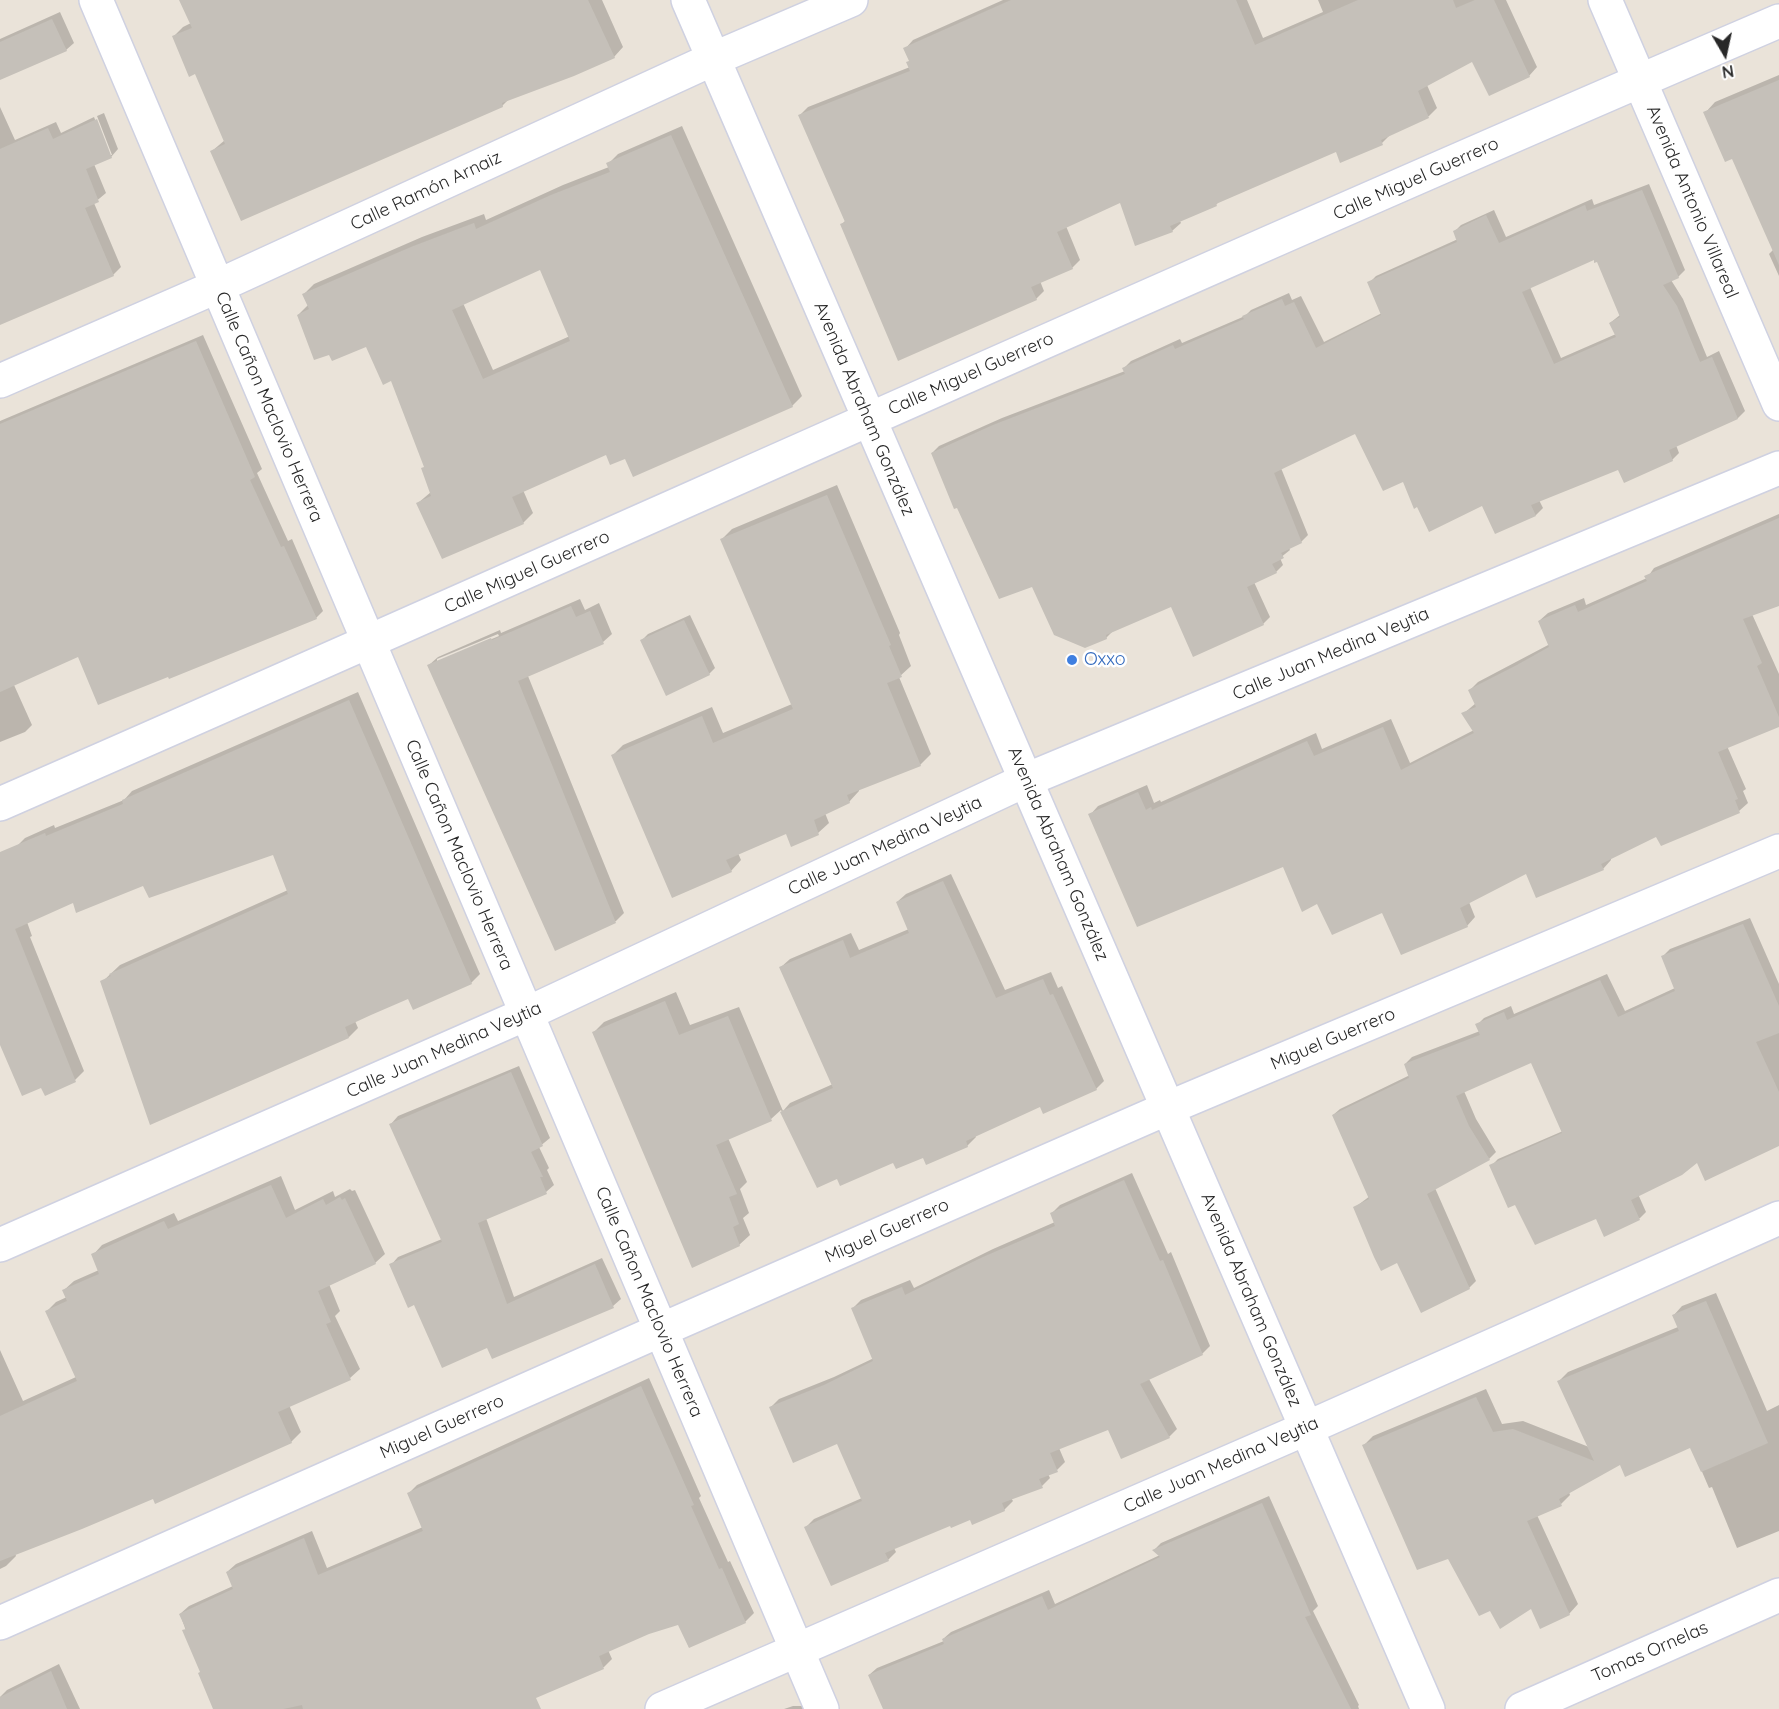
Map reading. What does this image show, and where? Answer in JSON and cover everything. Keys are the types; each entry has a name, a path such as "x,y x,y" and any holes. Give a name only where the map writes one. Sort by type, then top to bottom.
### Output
{"street":[{"name":"Calle Cañon Maclovio Herrera","path":"96,0 822,1709"},
{"name":"Avenida Abraham González","path":"688,0 1428,1709"},
{"name":"Calle Ramón Arnaiz","path":"0,381 218,286 713,59 851,0"},
{"name":"Avenida Antonio Villareal","path":"1605,0 1779,404"},
{"name":"Calle Miguel Guerrero","path":"0,804 369,643 869,419 1779,21"},
{"name":"Calle Juan Medina Veytia","path":"0,1245 526,1014 1026,780 1779,468"},
{"name":"Miguel Guerrero","path":"0,1623 1168,1108 1779,851"},
{"name":"Calle Juan Medina Veytia","path":"662,1709 1306,1428 1779,1218"},
{"name":"Tomas Ornelas","path":"1522,1709 1779,1595"}],"building":[{"path":"179,0 588,0 615,58 502,103 503,107 241,221 210,151 225,144 195,74 189,77 172,36 192,28"},
{"path":"1011,0 1236,0 1255,45 1358,0 1453,0 1456,8 1475,0 1494,0 1530,77 1489,96 1472,62 1418,91 1429,118 1381,140 1383,145 1340,163 1336,152 1216,204 1217,206 1170,226 1173,232 1135,246 1120,203 1057,232 1073,269 1031,287 1037,300 898,361 840,224 845,222 798,115 910,71 906,62 909,61 903,48"},
{"path":"52,19 67,51 0,80 0,42"},
{"path":"1779,80 1779,265 1732,159 1725,162 1703,112"},
{"path":"97,119 112,158 86,169 99,202 85,208 114,276 0,325 0,149 48,128 53,139"},
{"path":"671,135 793,407 633,477 625,459 610,465 606,455 512,497 524,524 442,559 416,503 431,496 421,468 424,467 391,381 383,385 366,347 332,361 329,355 314,360 297,315 309,309 302,294 411,247 474,223 476,229 551,195 610,172 606,163","holes":["540,270 570,341 483,379 452,310"]},
{"path":"1642,190 1679,278 1663,285 1677,306 1700,362 1712,357 1738,419 1669,450 1673,461 1624,483 1618,470 1531,505 1536,516 1495,534 1482,506 1429,532 1417,507 1414,509 1403,482 1383,491 1355,434 1274,473 1302,543 1281,553 1284,558 1272,564 1277,573 1247,587 1264,625 1193,657 1171,607 1106,635 1107,639 1085,648 1054,635 1032,587 999,599 957,508 954,509 931,453 993,425 1125,374 1122,368 1173,345 1175,349 1244,319 1242,316 1282,299 1285,306 1294,302 1316,348 1381,315 1367,282 1457,242 1453,231 1486,215 1499,243 1585,205 1587,211","holes":["1594,260 1594,263 1597,262 1620,317 1609,323 1616,337 1554,364 1522,292"]},
{"path":"196,341 255,477 250,480 281,547 284,546 317,619 98,705 78,657 0,692 0,424"},
{"path":"827,495 891,645 889,646 902,677 887,683 921,766 847,795 850,803 814,820 819,835 791,847 786,834 726,860 732,872 672,898 611,755 702,716 713,743 793,709 720,539"},
{"path":"1779,518 1779,606 1743,619 1762,663 1757,666 1779,717 1779,727 1718,752 1738,799 1735,800 1740,813 1661,846 1656,837 1601,864 1604,870 1536,898 1526,874 1460,908 1468,927 1401,955 1382,913 1332,935 1317,904 1302,912 1283,867 1137,927 1088,814 1138,792 1146,810 1151,807 1152,810 1307,741 1314,756 1383,727 1401,770 1474,733 1461,713 1476,707 1468,690 1549,647 1538,621 1575,605 1578,612 1647,581 1644,576"},
{"path":"571,606 576,617 590,611 604,644 518,681 616,923 555,951 427,665"},
{"path":"684,620 710,675 666,696 640,640"},
{"path":"349,700 472,984 413,1010 408,999 371,1015 345,1027 349,1038 150,1125 100,981 111,976 109,974 288,894 273,855 149,898 143,886 76,913 73,903 15,929 76,1082 45,1096 41,1088 22,1096 0,1045 0,852 45,833 46,836 123,804 122,800"},
{"path":"943,881 996,998 1043,979 1050,995 1053,994 1097,1090 1043,1114 1040,1107 966,1141 968,1147 926,1165 923,1158 896,1169 893,1163 840,1186 837,1179 817,1188 780,1112 833,1088 779,967 843,940 850,958 909,933 896,902"},
{"path":"1743,924 1779,1006 1779,1033 1756,1042 1779,1092 1779,1146 1705,1181 1697,1163 1682,1175 1631,1200 1640,1220 1604,1237 1596,1219 1535,1245 1515,1205 1508,1208 1489,1165 1562,1133 1531,1063 1456,1096 1469,1126 1490,1160 1427,1194 1470,1289 1421,1313 1397,1263 1381,1271 1374,1257 1353,1207 1369,1199 1332,1115 1409,1078 1404,1064 1480,1035 1475,1024 1504,1012 1507,1020 1600,980 1618,1017 1675,991 1661,956"},
{"path":"665,1001 679,1035 728,1016 772,1121 716,1145 737,1194 729,1197 739,1224 733,1227 740,1246 692,1268 592,1032"},
{"path":"511,1072 543,1146 531,1152 543,1177 540,1177 547,1194 478,1223 507,1304 595,1264 614,1308 492,1359 487,1348 442,1368 414,1305 408,1308 389,1264 442,1242 389,1124"},
{"path":"1124,1180 1160,1261 1163,1260 1203,1355 1140,1384 1170,1438 1121,1459 1108,1430 1050,1453 1058,1472 1039,1479 1043,1488 1002,1503 1005,1511 972,1525 970,1520 951,1528 950,1526 885,1553 889,1561 831,1586 804,1527 862,1501 837,1444 793,1463 769,1407 824,1385 873,1361 851,1308 902,1287 905,1295 983,1257 1055,1226 1050,1213"},
{"path":"271,1185 286,1218 323,1199 326,1205 340,1197 342,1200 345,1198 376,1264 318,1291 331,1322 326,1324 351,1380 278,1412 292,1443 155,1504 153,1499 0,1561 0,1416 77,1381 45,1311 67,1301 62,1290 99,1274 91,1254 164,1221 168,1229"},
{"path":"1706,1301 1768,1443 1701,1472 1690,1448 1625,1477 1620,1465 1559,1499 1562,1506 1527,1521 1570,1615 1540,1629 1531,1609 1500,1629 1490,1611 1479,1616 1448,1559 1417,1570 1362,1445 1476,1397 1493,1432 1513,1429 1594,1461 1557,1381 1679,1331 1672,1315"},
{"path":"641,1386 694,1505 691,1506 746,1623 689,1648 678,1625 649,1634 599,1656 604,1669 536,1698 541,1709 303,1709 302,1705 283,1709 213,1709 182,1630 186,1629 179,1614 233,1589 226,1572 304,1538 318,1575 423,1531 407,1493"},
{"path":"1262,1503 1311,1615 1305,1617 1351,1709 883,1709 868,1675 944,1644 942,1639 1042,1596 1048,1610 1160,1557 1152,1550"},
{"path":"51,1671 67,1709 0,1709 0,1697"}],"place":[{"name":"Oxxo","path":"1072,660"}]}
